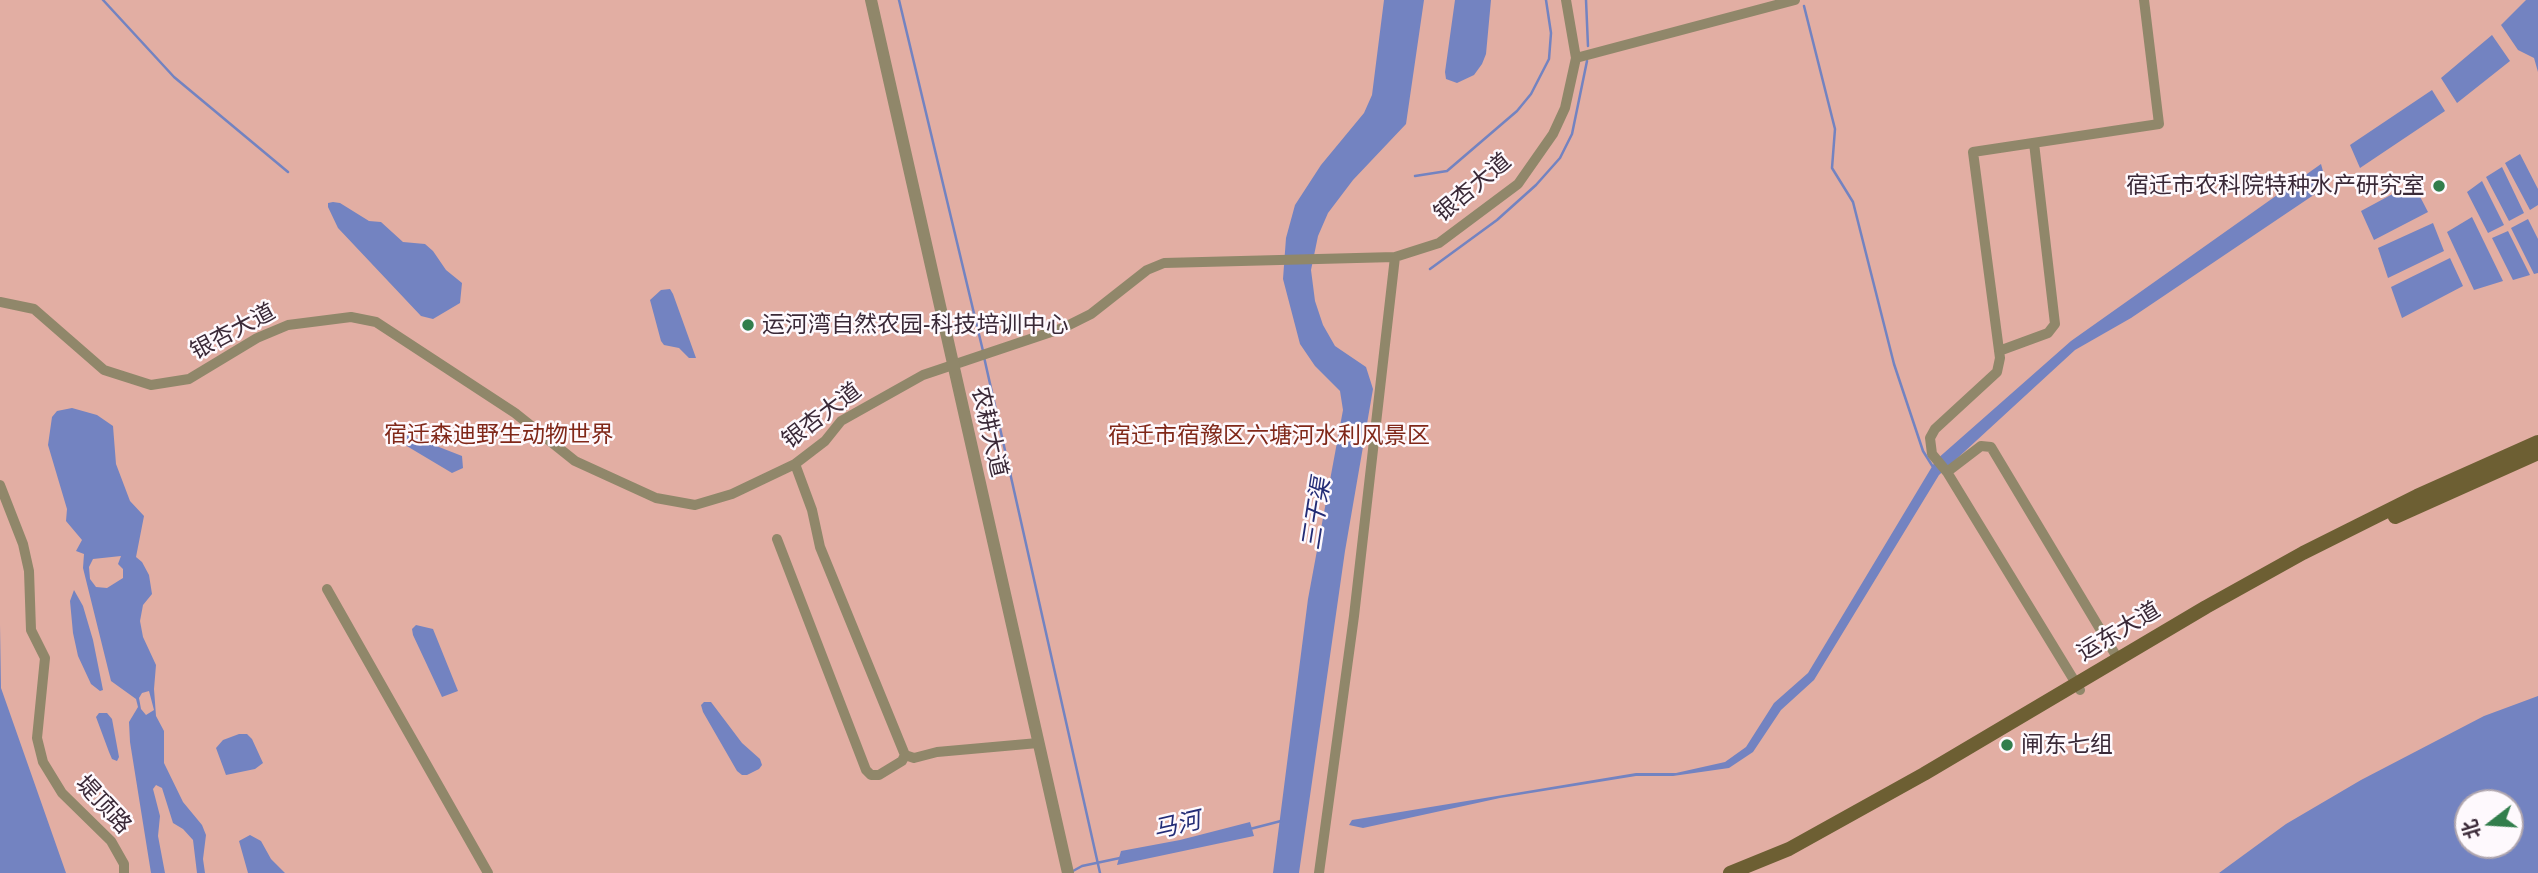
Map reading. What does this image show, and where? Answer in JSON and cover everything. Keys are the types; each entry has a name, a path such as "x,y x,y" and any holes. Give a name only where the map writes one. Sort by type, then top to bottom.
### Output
{"main road":[{"name":"运东大道","path":"1751,873 1796,853 1930,781 2118,659 2303,553 2417,496 2538,442"},
{"name":"运东大道","path":"1730,873 1813,836 2305,559 2538,453"}],"street":[{"name":"农耕大道","path":"872,0 1068,873"},
{"name":"银杏大道","path":"0,302 34,309 104,370 151,385 189,379 257,338 288,325 351,317 376,322 514,413 575,461 656,498 695,505 732,494 795,464 825,441 841,421 889,392 952,365 1063,328 1091,314 1147,270 1164,264 1318,257 1395,257 1439,243 1518,184 1553,134 1565,108 1576,58 1566,0"},
{"path":"1576,58 1795,0"},
{"path":"2078,687 1947,472 1932,454 1930,438 1935,429 1997,372 1999,351 1973,152 2159,124 2144,0"},
{"path":"1999,351 2048,333 2054,324 2034,144"},
{"path":"1319,873 1354,616 1395,257"},
{"path":"1947,472 1980,446 1991,447 2118,659"},
{"path":"777,539 866,770 871,775 879,775 902,761 905,755 820,547 812,510 795,464"},
{"name":"堤顶路","path":"0,485 23,544 29,571 31,630 45,658 46,670 37,719 37,738 43,762 62,793 111,841 124,864 124,873"},
{"path":"327,589 488,873"},
{"path":"905,755 914,758 937,752 1038,743"}],"green space":[{"name":"宿迁市宿豫区六塘河水利风景区","path":"0,0 2538,0 2538,873 0,873"}],"water":[{"path":"1384,0 1424,0 1406,124 1353,180 1328,213 1318,236 1311,270 1315,301 1323,325 1335,346 1366,367 1373,389 1345,551 1299,873 1273,873 1308,599 1343,410 1340,391 1315,366 1300,344 1283,279 1286,238 1295,205 1321,165 1364,113 1372,95"},
{"path":"1455,0 1491,0 1486,54 1482,64 1474,75 1457,83 1446,79 1445,72"},
{"path":"2526,0 2538,0 2538,72 2534,58 2518,50 2501,25"},
{"path":"2492,35 2510,61 2457,103 2441,78"},
{"path":"2432,90 2445,111 2360,168 2350,145"},
{"path":"2520,154 2538,189 2538,205 2530,210 2505,163"},
{"path":"2321,164 2327,186 2131,318 2075,350 1939,475 1814,680 1781,710 1753,752 1729,768 1673,776 1636,776 1500,798 1363,828 1349,825 1352,820 1636,773 1676,773 1725,762 1746,747 1774,703 1808,673 1936,460 2071,341"},
{"path":"2502,167 2524,213 2509,221 2486,177"},
{"path":"2482,181 2504,225 2488,233 2467,192"},
{"path":"2413,183 2428,212 2374,240 2361,211"},
{"path":"328,203 340,203 369,221 381,222 403,242 425,244 446,270 462,283 460,303 433,319 421,316 338,228 328,207"},
{"path":"2472,217 2503,281 2474,290 2447,232"},
{"path":"2528,219 2538,239 2538,273 2534,274 2511,228"},
{"path":"2433,223 2444,251 2388,278 2378,248"},
{"path":"2508,231 2530,275 2513,280 2492,238"},
{"path":"2450,258 2463,286 2402,318 2391,287"},
{"path":"670,289 696,358 689,358 679,348 664,345 661,341 650,300 661,290"},
{"path":"72,408 97,415 113,426 116,464 130,501 144,516 136,557 149,575 152,594 143,605 140,621 143,637 156,665 156,716 164,731 164,763 183,802 202,825 206,835 203,859 205,873 197,873 193,840 173,823 162,788 156,785 153,789 160,816 158,836 165,873 151,873 130,742 129,722 138,707 136,699 111,681 83,568 84,554 76,551 82,540 66,521 67,509 48,445 52,417 57,411","holes":["121,556 118,564 123,569 123,578 107,588 96,587 90,579 89,567 93,559","149,691 154,710 146,715 141,709 139,698 142,693"]},
{"path":"398,424 416,438 462,456 463,468 452,473 400,442 393,435 392,427"},
{"path":"74,590 83,606 93,640 103,690 100,691 91,684 78,656 70,601"},
{"path":"0,625 1,688 66,873 0,873"},
{"path":"416,625 433,629 458,691 442,697 413,635 412,629"},
{"path":"2538,696 2538,873 2219,873 2286,824 2361,780 2484,716"},
{"path":"711,702 742,743 760,759 762,765 759,769 747,775 737,771 703,712 701,705"},
{"path":"99,713 107,713 112,719 119,757 117,761 112,759 109,752 96,717"},
{"path":"247,734 252,739 263,763 255,769 226,775 216,748 223,740"},
{"path":"1250,822 1254,836 1117,865 1121,851 1180,840"},
{"path":"250,835 261,841 271,859 285,873 248,873 239,841"}],"waterway":[{"path":"103,0 174,77 288,172"},
{"path":"899,0 983,351"},
{"path":"1415,176 1447,171 1517,111 1531,94 1549,59 1551,33 1546,0"},
{"path":"1586,0 1588,46"},
{"path":"1804,6 1835,129 1832,168 1853,202 1894,364 1923,451 1933,467"},
{"path":"1430,269 1497,220 1536,185 1560,158 1572,134 1587,61"},
{"path":"984,357 1100,873"},
{"name":"马河","path":"1250,829 1281,821"},
{"name":"马河","path":"1073,871 1082,866 1120,858"}],"place":[{"name":"宿迁市农科院特种水产研究室","path":"2439,186"},
{"name":"运河湾自然农园-科技培训中心","path":"748,325"},
{"name":"闸东七组","path":"2007,745"}],"park label":[{"name":"宿迁森迪野生动物世界","path":"499,435"}],"water label":[{"name":"三干渠","path":"1317,514"}]}
